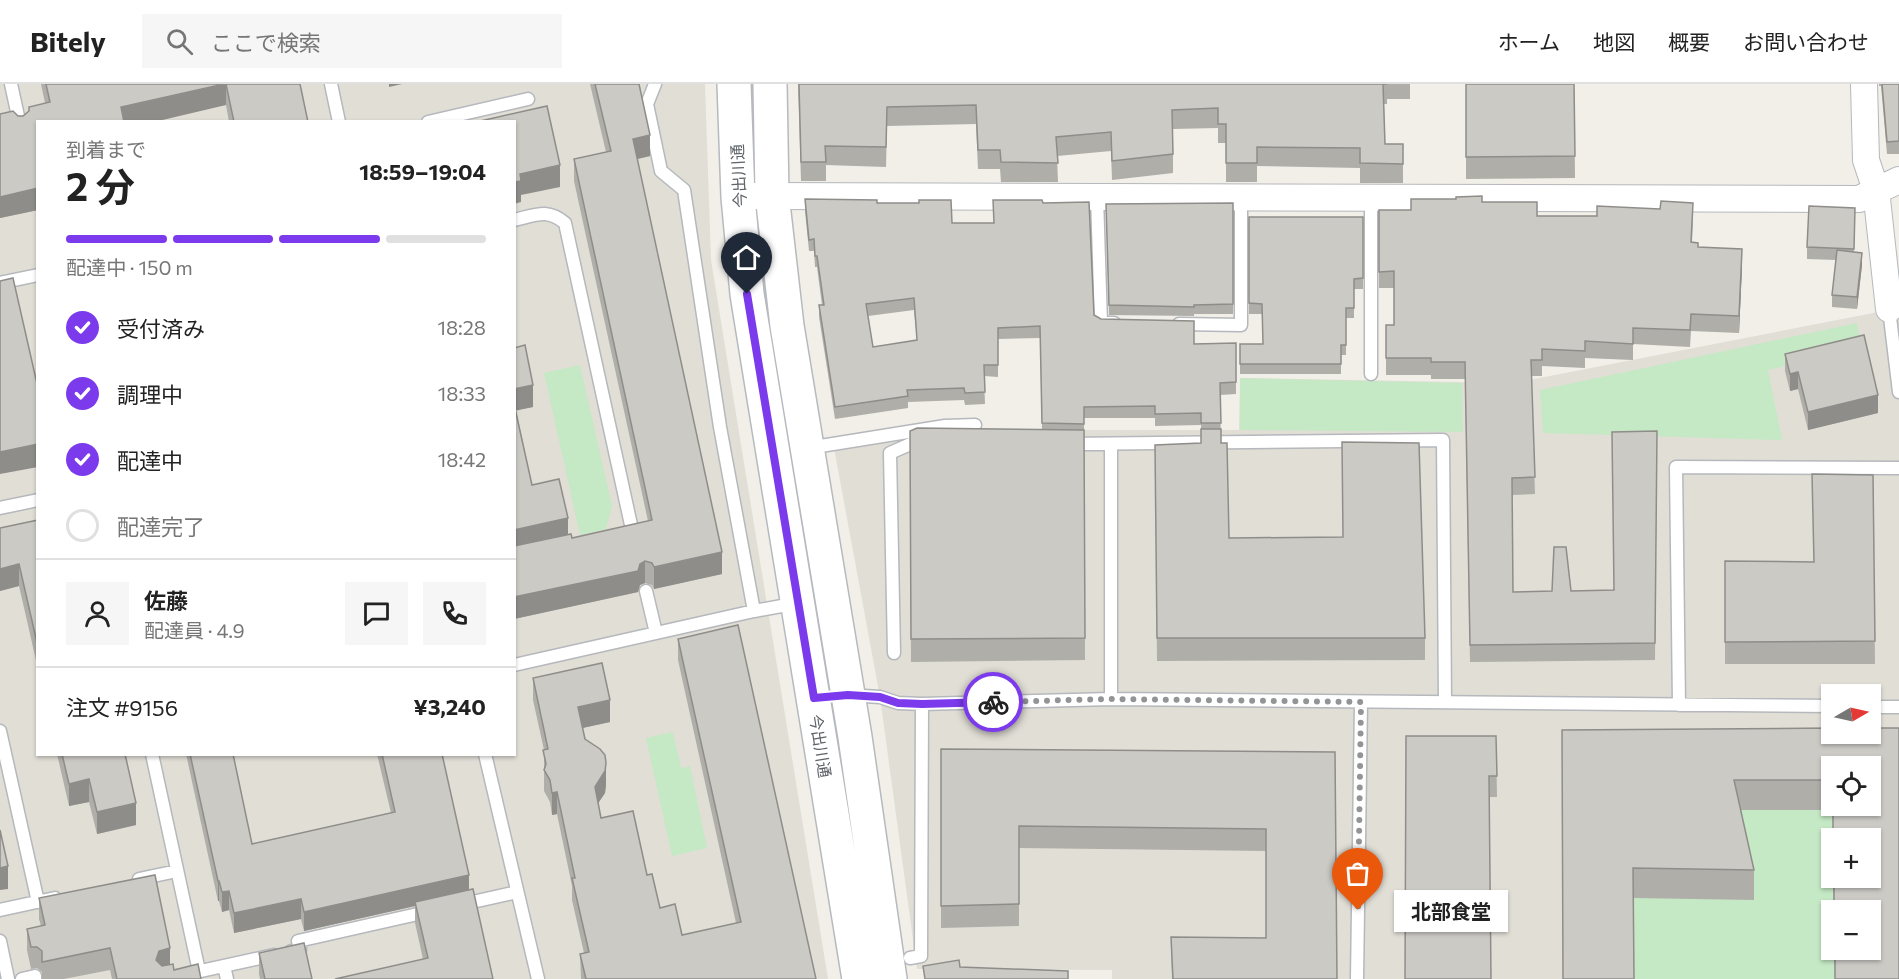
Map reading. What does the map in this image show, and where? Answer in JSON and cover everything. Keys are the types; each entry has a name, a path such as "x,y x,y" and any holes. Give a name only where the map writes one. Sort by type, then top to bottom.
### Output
{"main road":[{"name":"今出川通","path":"734,84 738,197 747,294 859,979"},
{"name":"今出川通","path":"770,84 772,195 787,326 848,695 900,969"}],"street":[{"path":"1864,84 1866,160 1888,185 1889,309"},
{"path":"738,197 772,195 1371,196 1859,199 1888,185"}],"lane":[{"path":"11,84 21,130"},
{"path":"331,84 339,120"},
{"path":"655,84 647,104 662,171 684,190 720,427 754,611"},
{"path":"437,120 528,99"},
{"path":"1171,324 1241,325 1241,196"},
{"path":"1371,196 1371,374"},
{"path":"1097,197 1101,323 1124,323"},
{"path":"516,220 548,213 557,216 565,223 635,540 612,539"},
{"path":"0,283 36,275"},
{"path":"1889,309 1899,392"},
{"path":"807,448 945,426 975,426"},
{"path":"1053,444 1443,440 1445,702"},
{"path":"894,653 890,453 915,442 938,442"},
{"path":"1111,444 1111,699"},
{"path":"1679,705 1676,467 1899,468"},
{"path":"0,508 36,500"},
{"path":"646,591 656,633"},
{"path":"516,665 798,603"},
{"path":"814,698 848,695 880,697 898,703 922,704 1111,699 1821,706"},
{"path":"1357,979 1361,702"},
{"path":"900,969 921,956 922,704"},
{"path":"1881,707 1899,707"},
{"path":"0,731 38,902"},
{"path":"152,756 199,971"},
{"path":"485,756 538,979"},
{"path":"131,881 177,871"},
{"path":"164,979 300,949 298,940 517,892"},
{"path":"0,910 73,894"},
{"path":"0,941 8,979"},
{"path":"224,966 227,979"},
{"path":"22,979 34,976 35,979"}],"shaded area":[{"path":"0,84 705,84 711,260 828,979 0,979"},
{"path":"1899,308 1899,979 1112,979 1112,970 917,969 880,697 834,448 1011,430 1239,430 1240,378 1514,383"}],"green space":[{"path":"1857,323 1862,348 1768,370 1782,440 1543,433 1540,390"},
{"path":"580,365 612,506 606,529 580,535 544,373"},
{"path":"1240,378 1462,383 1463,432 1240,430"},
{"path":"673,732 681,768 690,766 707,848 672,856 646,738"},
{"path":"1632,810 1660,898 1754,900 1734,810 1821,810 1821,816 1833,816 1833,828 1821,828 1821,888 1833,888 1834,900 1821,900 1821,960 1834,960 1835,979 1633,979"}],"building":[{"path":"46,84 224,84 121,107 124,120 36,120 36,188 0,197 0,114 13,111 18,116 23,116 29,111 29,107 50,102"},
{"path":"226,84 300,84 308,120 234,120"},
{"path":"595,84 639,84 650,135 633,139 722,552 654,567 652,563 645,561 640,564 638,571 516,597 516,546 571,534 572,538 652,520 574,159 611,151"},
{"path":"799,84 1383,84 1385,144 1403,144 1403,164 1360,163 1360,148 1257,147 1257,163 1226,163 1226,124 1218,124 1218,108 1172,110 1173,154 1112,161 1111,132 1056,137 1058,163 1001,162 1000,150 978,150 976,105 887,107 886,147 825,146 826,162 801,162"},
{"path":"1466,84 1574,84 1575,156 1466,157"},
{"path":"1882,84 1899,84 1899,141 1887,142"},
{"path":"547,106 560,165 520,174 521,181 516,182 516,120 485,120"},
{"path":"1482,196 1482,202 1537,202 1537,216 1597,216 1597,206 1660,209 1661,201 1693,203 1691,242 1698,243 1698,247 1742,249 1739,316 1691,314 1690,330 1633,328 1633,344 1585,341 1585,351 1542,349 1542,360 1531,360 1535,477 1512,478 1513,592 1552,591 1554,547 1566,547 1571,591 1614,590 1612,432 1657,431 1655,643 1470,645 1465,362 1431,362 1431,358 1386,358 1386,325 1394,325 1394,271 1379,272 1379,210 1411,210 1411,199 1456,199 1456,197"},
{"path":"805,199 877,200 877,203 951,200 952,223 994,223 993,200 1042,200 1043,203 1089,202 1094,315 1101,319 1194,321 1194,344 1236,343 1236,382 1220,383 1221,423 1201,423 1201,413 1155,414 1155,406 1084,407 1084,424 1042,423 1040,326 998,328 998,365 984,365 985,392 965,393 964,388 907,390 908,396 835,407 819,305 824,305 817,256 815,256 814,239 809,240","holes":["914,298 917,340 873,347 866,304"]},
{"path":"1233,203 1233,304 1194,305 1194,307 1109,305 1106,204"},
{"path":"1809,206 1855,208 1854,249 1807,247"},
{"path":"1249,217 1363,217 1363,278 1354,279 1354,308 1346,308 1346,345 1341,345 1341,364 1240,364 1240,344 1263,344 1262,304 1249,303"},
{"path":"1837,250 1862,253 1857,297 1832,295"},
{"path":"13,278 36,379 36,444 0,452 0,281"},
{"path":"1864,335 1878,395 1808,412 1798,372 1790,374 1785,354"},
{"path":"525,345 533,385 516,389 516,347"},
{"path":"516,413 532,485 559,479 568,518 516,530"},
{"path":"917,428 1084,430 1085,638 911,639 910,431"},
{"path":"1201,429 1221,429 1221,443 1227,443 1229,538 1343,537 1342,442 1419,443 1425,638 1157,638 1155,445 1201,443"},
{"path":"1812,474 1873,475 1875,641 1725,642 1725,561 1814,562"},
{"path":"36,520 36,638 19,564 0,569 0,528"},
{"path":"738,625 816,979 586,979 580,954 589,952 572,878 575,878 557,792 552,793 550,780 544,770 546,764 543,750 548,749 533,678 602,663 610,700 578,707 585,739 605,755 605,771 595,787 601,818 633,811 647,875 652,874 660,908 675,904 682,935 741,922 678,639"},
{"path":"1821,728 1821,744 1881,744 1881,728 1899,728 1899,979 1835,979 1835,960 1881,960 1881,900 1834,900 1834,888 1881,888 1881,828 1833,828 1833,816 1881,816 1881,756 1821,756 1821,780 1734,780 1754,870 1633,868 1634,979 1563,979 1562,730"},
{"path":"1406,736 1496,736 1497,776 1489,776 1491,979 1405,979"},
{"path":"941,749 1335,752 1337,979 1173,979 1171,937 1266,938 1266,829 1019,826 1019,904 941,906"},
{"path":"62,756 125,756 136,803 97,812 89,779 69,784"},
{"path":"190,756 233,756 252,844 395,812 382,756 442,756 469,875 304,912 301,899 234,913 229,891 222,892"},
{"path":"0,830 8,866 0,868"},
{"path":"155,875 170,948 159,951 156,960 162,966 173,964 174,970 198,964 201,979 117,979 110,948 42,962 42,951 37,947 31,947 27,929 45,925 39,898"},
{"path":"473,889 493,979 335,979 428,958 415,902"},
{"path":"304,943 312,979 265,979 259,953"},
{"path":"959,960 960,967 1068,971 1068,979 925,979 923,966"}],"way so far":[{"path":"993,702 1111,699 1361,702 1358,910"}],"place":[{"name":"北部食堂","path":"1358,910"}],"route":[{"path":"747,294 814,698 848,695 880,697 898,703 993,702"}]}
